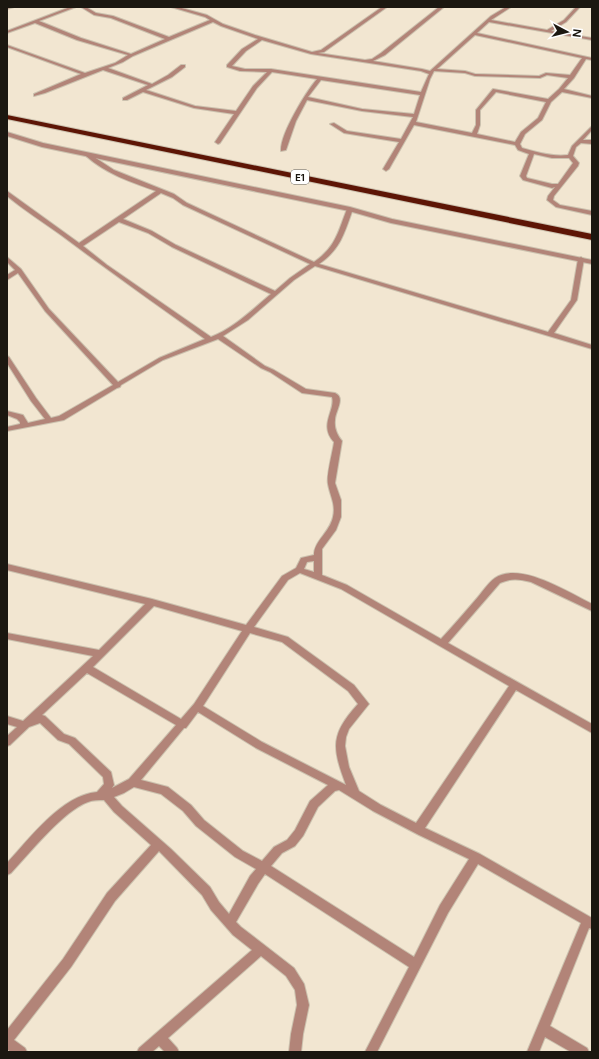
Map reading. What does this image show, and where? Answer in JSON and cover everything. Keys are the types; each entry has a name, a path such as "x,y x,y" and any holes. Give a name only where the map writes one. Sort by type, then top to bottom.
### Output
{"highway":[{"name":"E1","path":"7,112 592,232"},
{"name":"E1","path":"7,117 592,237"}],"street":[{"path":"7,8 12,7"},
{"path":"7,32 74,7"},
{"path":"83,7 95,14 112,17 169,39"},
{"path":"173,7 206,16 212,21 311,53 323,53 361,61 373,61 422,70 466,72 475,75 540,77 546,74 572,77"},
{"path":"323,53 385,7"},
{"path":"373,61 442,7"},
{"path":"386,169 413,123 433,70 488,21 509,7"},
{"path":"547,32 565,22 578,7"},
{"path":"36,94 61,86 85,74 120,63 131,55 212,21"},
{"path":"488,21 592,39"},
{"path":"37,22 79,39 131,55"},
{"path":"474,34 592,59"},
{"path":"262,38 244,50 229,66 244,70 271,70 423,94"},
{"path":"7,46 85,74"},
{"path":"517,144 523,133 540,119 549,101 572,77 585,58"},
{"path":"125,99 170,76 183,66"},
{"path":"103,68 151,85"},
{"path":"218,142 255,87 271,70"},
{"path":"283,150 289,132 306,98 320,78"},
{"path":"142,90 194,107 237,112"},
{"path":"474,135 478,125 478,110 495,90 549,101"},
{"path":"561,90 592,97"},
{"path":"306,98 362,110 415,116"},
{"path":"413,123 517,144 520,148 529,151 570,156 576,163 575,166 551,196 550,200 558,206 592,213"},
{"path":"332,124 346,132 402,142"},
{"path":"570,156 574,147 592,127"},
{"path":"7,134 42,145 350,209 391,221 592,262"},
{"path":"580,141 592,142"},
{"path":"529,151 532,154 525,169 525,179 552,186 560,185"},
{"path":"88,155 97,164 160,191 177,196 185,204 314,264 592,347"},
{"path":"79,246 120,220 160,191"},
{"path":"7,192 25,208 209,339"},
{"path":"7,429 61,418 118,386 161,359 219,336 246,319 274,293 326,256 337,243 350,209"},
{"path":"120,220 150,232 174,246 274,293"},
{"path":"7,259 19,270 47,310 118,386"},
{"path":"550,334 574,300 581,259"},
{"path":"7,278 19,270"},
{"path":"219,336 263,367 304,391 335,395 337,401 331,419 333,436 338,441 332,483 337,500 336,517 332,530 318,549 318,576"},
{"path":"7,358 33,399 50,421"},
{"path":"7,413 24,421 24,426"},
{"path":"7,870 58,816 69,808 88,797 103,795 120,790 133,782 197,707 284,578 299,570 304,560 319,557"},
{"path":"7,567 152,602 285,639 351,688 364,704 350,720 341,734 339,741 339,747 344,764 355,794"},
{"path":"299,570 344,587 592,729"},
{"path":"442,644 497,581 505,576 530,579 592,608"},
{"path":"7,742 101,654 152,602"},
{"path":"7,636 101,654"},
{"path":"86,668 183,724"},
{"path":"418,829 514,685"},
{"path":"197,707 259,745 355,794 377,808 476,857 590,922 533,1052"},
{"path":"7,720 24,725 42,719 61,737 72,742 97,763 108,775 109,784 103,795"},
{"path":"133,782 164,790 187,808 200,823 239,854 264,868 416,965"},
{"path":"230,922 254,880 278,850 291,843 299,833 314,804 328,791 339,786"},
{"path":"103,795 167,852 206,891 215,906 238,931 290,972 300,988 303,1005 295,1052"},
{"path":"21,1052 7,1041 67,963 111,897 158,845"},
{"path":"370,1052 444,909 476,857"},
{"path":"143,1052 261,949"},
{"path":"543,1029 583,1052"},
{"path":"159,1038 173,1052"}]}
